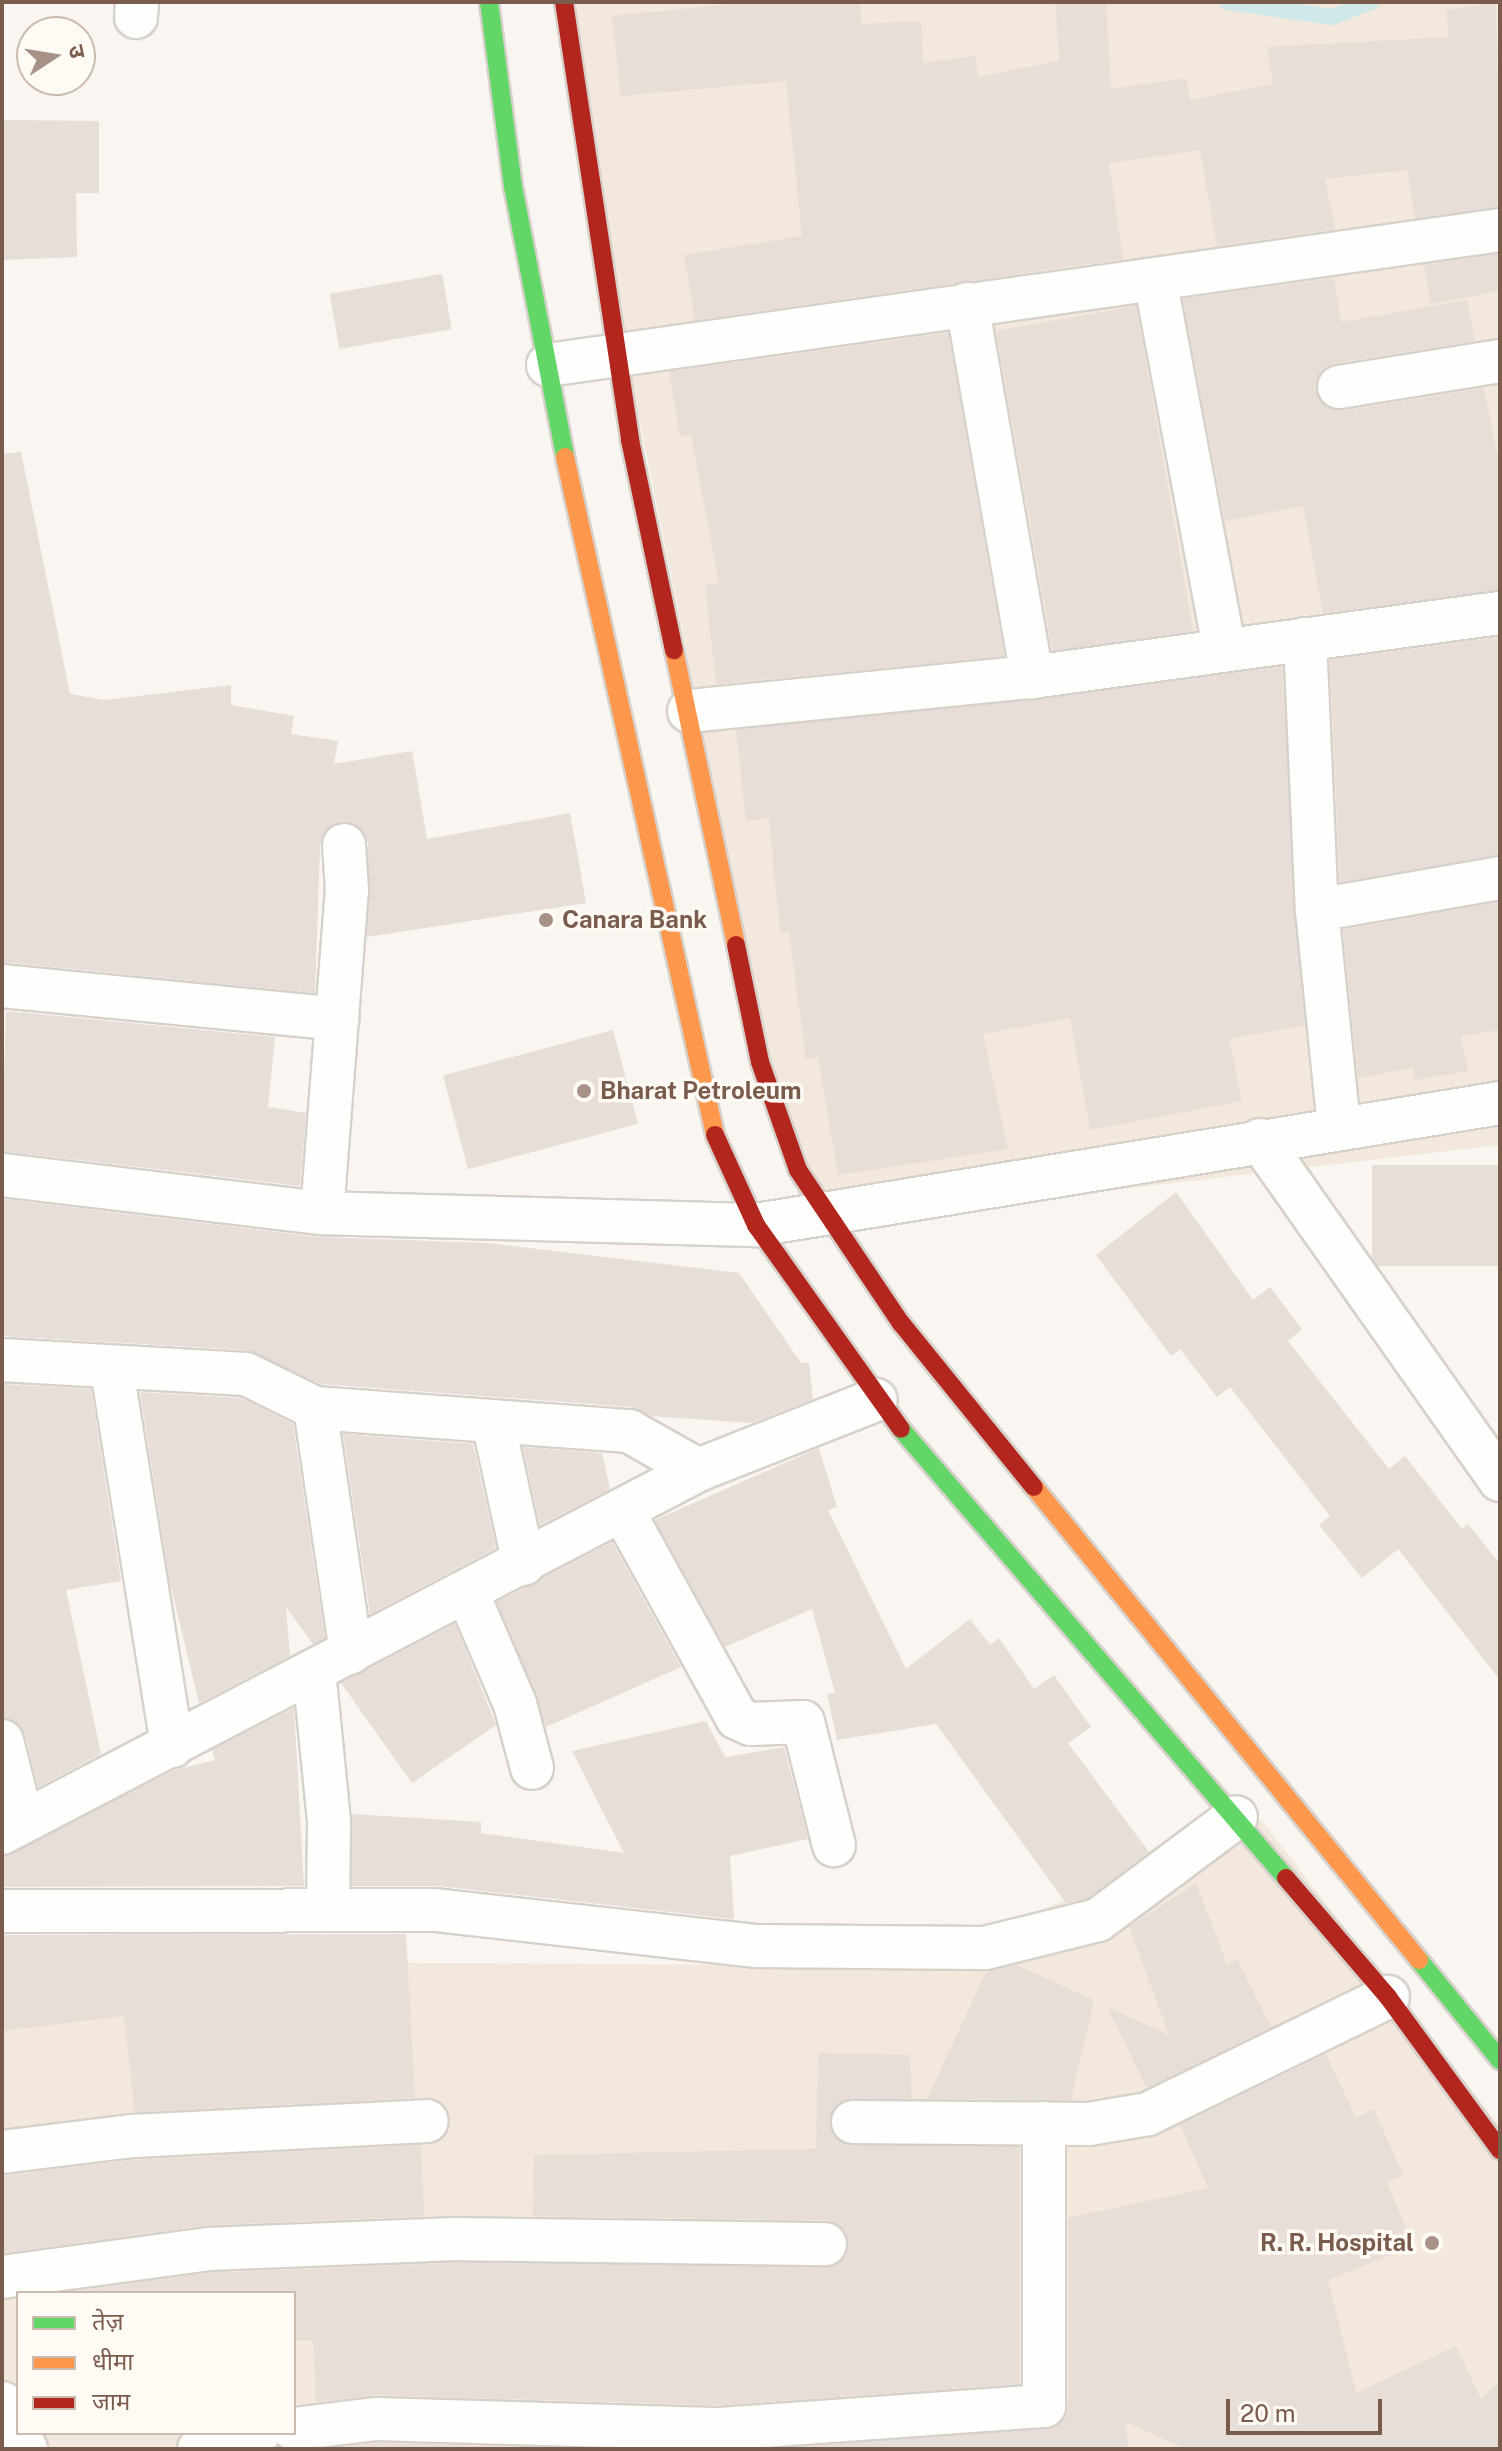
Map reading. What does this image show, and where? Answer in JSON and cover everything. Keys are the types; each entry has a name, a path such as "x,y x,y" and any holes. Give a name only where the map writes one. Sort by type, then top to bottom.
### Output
{"main road":[{"path":"489,2 548,365 691,1048 719,1151 756,1225 876,1400 1388,1997 1500,2150"},
{"path":"564,2 630,440 760,1062 798,1170 901,1323 1500,2060"}],"street":[{"path":"548,365 967,304 1156,284 1500,230"},
{"path":"1156,284 1224,648"},
{"path":"967,304 1032,677"},
{"path":"1339,387 1500,361"},
{"path":"689,711 1032,677 1224,648 1500,613"},
{"path":"1305,639 1317,910 1339,1126"},
{"path":"322,1213 337,1019 344,845"},
{"path":"1317,910 1500,878"},
{"path":"2,986 337,1019"},
{"path":"2,1175 322,1213 756,1225 1339,1126 1500,1103"},
{"path":"1260,1140 1495,1467"},
{"path":"2,1360 112,1370 246,1374 315,1408 629,1431 698,1470"},
{"path":"112,1370 172,1746"},
{"path":"2,1741 12,1826 624,1513 698,1470 876,1400"},
{"path":"315,1408 351,1652"},
{"path":"493,1421 524,1564"},
{"path":"624,1513 737,1718 751,1724 803,1722 834,1845"},
{"path":"467,1592 515,1704 532,1768"},
{"path":"314,1671 329,1821 328,1910"},
{"path":"2,1911 435,1910 757,1946 985,1948 1098,1920 1236,1817"},
{"path":"853,2122 1119,2121 1175,2105 1388,1997"},
{"path":"2,2152 133,2136 427,2121"},
{"path":"296,2429 376,2419 721,2429 1044,2406 1044,2123"},
{"path":"2,2277 208,2249 409,2241 825,2244"},
{"path":"2,2403 16,2430"},
{"path":"199,2449 252,2435"}],"shaded area":[{"path":"554,2 1500,2 1500,1145 804,1226"},
{"path":"1261,1820 1500,2127 1500,2449 2,2449 2,1960 904,1966"}],"building":[{"path":"751,2 860,2 862,24 921,21 923,63 975,56 978,77 1059,61 1055,2 1106,2 1111,89 1186,78 1190,100 1273,84 1267,47 1449,37 1446,10 1496,3 1500,207 1415,218 1407,170 1325,179 1335,229 1217,246 1200,150 1109,163 1123,259 695,320 684,255 802,236 786,81 621,96 612,16"},
{"path":"2,120 99,121 99,193 76,193 77,257 2,260"},
{"path":"1500,254 1500,291 1431,304 1424,265"},
{"path":"442,274 452,329 339,349 330,294"},
{"path":"1334,278 1341,322 1467,300 1475,341 1335,363 1323,369 1315,390 1321,403 1342,411 1484,388 1500,469 1500,590 1323,613 1303,506 1225,521 1183,299"},
{"path":"1136,306 1193,631 1053,656 996,331"},
{"path":"948,333 1004,656 716,684 705,585 719,584 691,435 680,436 669,372"},
{"path":"21,452 70,694 105,700 231,685 231,705 294,716 291,734 338,741 334,764 412,751 427,839 570,813 586,903 367,937 368,843 355,824 342,821 323,834 320,846 315,993 2,962 2,454"},
{"path":"1500,637 1500,855 1340,882 1330,660"},
{"path":"1282,667 1305,1025 1229,1039 1242,1101 1090,1130 1070,1018 983,1034 1008,1149 838,1175 818,1057 806,1059 789,932 780,933 769,818 746,821 736,730"},
{"path":"1500,902 1500,1030 1461,1036 1468,1071 1415,1080 1413,1068 1358,1078 1343,930"},
{"path":"6,1011 275,1037 268,1107 306,1113 300,1186 2,1151"},
{"path":"613,1030 638,1124 468,1169 443,1076"},
{"path":"1372,1165 1500,1165 1500,1266 1372,1266"},
{"path":"1176,1192 1253,1300 1270,1287 1302,1329 1288,1341 1389,1469 1405,1456 1462,1529 1468,1524 1500,1564 1500,1680 1398,1549 1362,1578 1319,1525 1330,1516 1230,1387 1217,1397 1180,1349 1171,1356 1096,1255"},
{"path":"2,1199 319,1237 488,1243 739,1273 801,1363 809,1363 813,1399 752,1423 650,1416 631,1407 321,1384 247,1350 2,1336"},
{"path":"2,1384 91,1389 121,1581 66,1590 101,1754 38,1787 25,1734 2,1718"},
{"path":"140,1392 240,1398 293,1424 325,1638 313,1644 286,1607 290,1656 199,1703 170,1583"},
{"path":"343,1434 473,1444 496,1548 370,1614"},
{"path":"523,1447 602,1453 610,1489 540,1525"},
{"path":"819,1448 837,1507 828,1510 906,1669 970,1619 990,1645 999,1638 1034,1689 1054,1675 1091,1727 1068,1743 1149,1852 1088,1898 1066,1903 936,1724 837,1740 827,1694 835,1693 812,1609 725,1647 655,1520"},
{"path":"612,1542 681,1667 546,1727 497,1602"},
{"path":"455,1624 496,1725 412,1783 341,1683"},
{"path":"294,1708 304,1886 2,1887 2,1857 175,1770 215,1760 212,1750"},
{"path":"706,1721 725,1757 784,1747 808,1839 730,1856 734,1919 438,1886 352,1886 352,1814 481,1822 481,1833 624,1853 572,1751"},
{"path":"1196,1883 1227,1964 1237,1959 1271,2027 1147,2088 1107,2007 1169,2035 1129,1927"},
{"path":"406,1934 415,2098 135,2112 124,2016 2,2031 2,1935"},
{"path":"1017,1965 1094,2000 1071,2100 927,2099 986,1972"},
{"path":"818,2053 910,2055 912,2098 841,2102 829,2123 842,2143 1020,2147 1020,2384 720,2405 377,2395 316,2402 313,2341 296,2341 296,2291 77,2291 210,2273 455,2263 836,2265 849,2244 838,2224 826,2220 533,2216 534,2155 816,2149"},
{"path":"1326,2054 1356,2118 1374,2109 1403,2175 1387,2182 1413,2246 1328,2280 1356,2393 1456,2346 1481,2399 1500,2380 1500,2449 1186,2449 1126,2422 1128,2449 778,2449 1058,2426 1068,2406 1068,2218 1208,2188 1180,2125"},
{"path":"421,2145 424,2216 207,2225 2,2253 2,2176 135,2160"},
{"path":"377,2443 583,2449 328,2449"}],"waterway":[{"path":"1228,2 1332,17 1371,2"}],"traffic: fast":[{"path":"489,2 513,186 565,457"},
{"path":"901,1429 1286,1878"},
{"path":"1419,1960 1500,2060"}],"traffic: slow":[{"path":"565,457 715,1135"},
{"path":"674,650 736,945"},
{"path":"1034,1487 1419,1960"}],"traffic: jam":[{"path":"564,2 630,440 674,650"},
{"path":"736,945 760,1062 798,1170 901,1323 1034,1487"},
{"path":"715,1135 756,1225 901,1429"},
{"path":"1286,1878 1388,1997 1500,2150"}],"place":[{"name":"Canara Bank","path":"546,920"},
{"name":"Bharat Petroleum","path":"584,1091"},
{"name":"R. R. Hospital","path":"1432,2243"}]}
